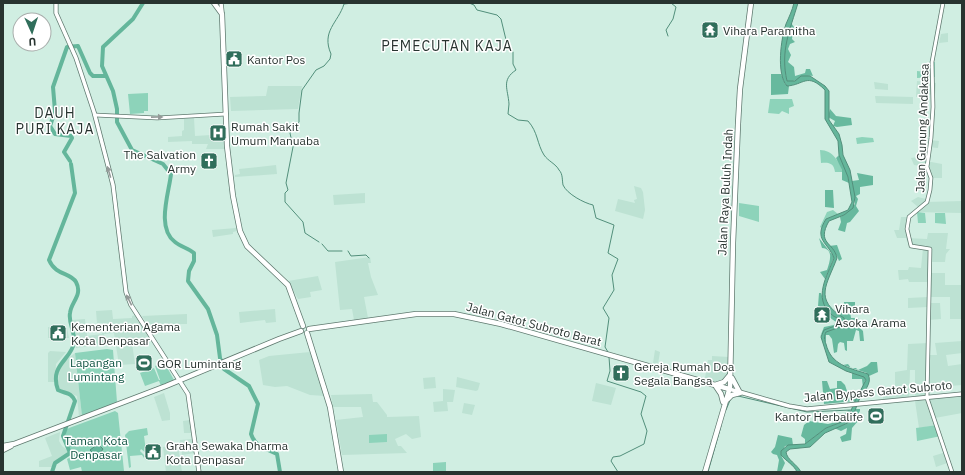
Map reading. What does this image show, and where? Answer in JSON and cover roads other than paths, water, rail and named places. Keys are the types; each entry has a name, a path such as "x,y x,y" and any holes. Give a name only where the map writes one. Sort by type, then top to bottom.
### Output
{"highway":[{"path":"216,3 222,12 227,146 233,194 243,241 288,285 303,326 301,331"},
{"name":"Jalan Raya Buluh Indah","path":"704,472 730,383 733,243 738,124 751,3"},
{"name":"Jalan Gatot Subroto Barat","path":"308,331 416,314 454,314 501,324 728,389"},
{"path":"303,326 307,326 330,407 341,472"},
{"path":"3,450 14,444 180,381 301,331 303,333 308,331"},
{"path":"730,374 734,386 740,393 729,397 724,402 715,385 724,382 730,374"},
{"path":"3,446 14,444"}],"main road":[{"path":"56,3 56,13 73,50 95,115 114,189 122,276 126,292 131,305 190,399 199,472"},
{"path":"221,3 222,12"},
{"name":"Jalan Bypass Gatot Subroto","path":"728,389 798,408 817,409 962,394"}],"street":[{"name":"Jalan Gunung Andakasa","path":"927,398 930,249 910,246 907,229 909,217 927,202 930,190 931,178 927,167 932,138 932,62 943,3"},
{"path":"95,115 157,118 226,114"},
{"path":"927,398 952,472"}],"waterway":[{"path":"143,3 133,19 103,47 102,66 113,91 117,109 117,122 132,150 163,164 171,174 165,210 166,228 169,236 175,242 194,253 194,261 189,271 188,281 208,309 217,335 220,358 224,369 249,386 258,404 251,434 253,439 261,447 277,454 280,472"},
{"path":"319,242 305,233 303,222 285,202 285,193 288,190 286,183 293,147 290,133 299,122 302,90 316,70 324,66 330,59 331,54 328,46 329,33 344,4 353,3"},
{"path":"469,3 474,5 477,10 497,15 501,19 507,44 513,52 513,64 516,70 508,77 506,85 509,104 508,114 518,120 528,121 536,134 544,155 556,166 562,175 563,185 568,192 593,205 596,218 614,225 608,253 618,259 612,275 614,290 603,308 609,318 605,347 608,352"},
{"path":"668,36 666,30 673,19 676,7 671,3"},
{"path":"70,161 64,152 72,138 71,136 55,134 50,126 55,111 53,87 67,47 78,46 90,73 93,76 106,76"},
{"path":"52,472 55,463 70,453 63,436 75,401 70,395 58,390 56,374 72,349 74,343 70,317 78,287 73,279 55,269 49,260 75,193 71,164"},
{"path":"322,244 328,251 342,251"},
{"path":"348,251 351,256 366,255 369,258"},
{"path":"609,357 610,371 607,381 641,392 646,396 641,414 647,431 644,444 620,456 613,457 611,461 618,472"},
{"path":"738,396 807,412 851,410"},
{"path":"726,410 731,398"},
{"path":"708,472 721,426"}],"place":[{"name":"Vihara Paramitha","path":"710,30"},
{"name":"Kantor Pos","path":"234,59"},
{"name":"Rumah Sakit Umum Manuaba","path":"218,133"},
{"name":"The Salvation Army","path":"209,161"},
{"name":"Vihara Asoka Arama","path":"822,315"},
{"name":"Kementerian Agama Kota Denpasar","path":"58,333"},
{"name":"GOR Lumintang","path":"144,363"},
{"name":"Gereja Rumah Doa Segala Bangsa","path":"621,373"},
{"name":"Kantor Herbalife","path":"876,416"},
{"name":"Graha Sewaka Dharma Kota Denpasar","path":"153,452"}],"district":[{"name":"PEMECUTAN KAJA","path":"447,46"},
{"name":"DAUH PURI KAJA","path":"55,122"}],"park label":[{"name":"Lapangan Lumintang","path":"96,369"},
{"name":"Taman Kota Denpasar","path":"96,447"}]}
